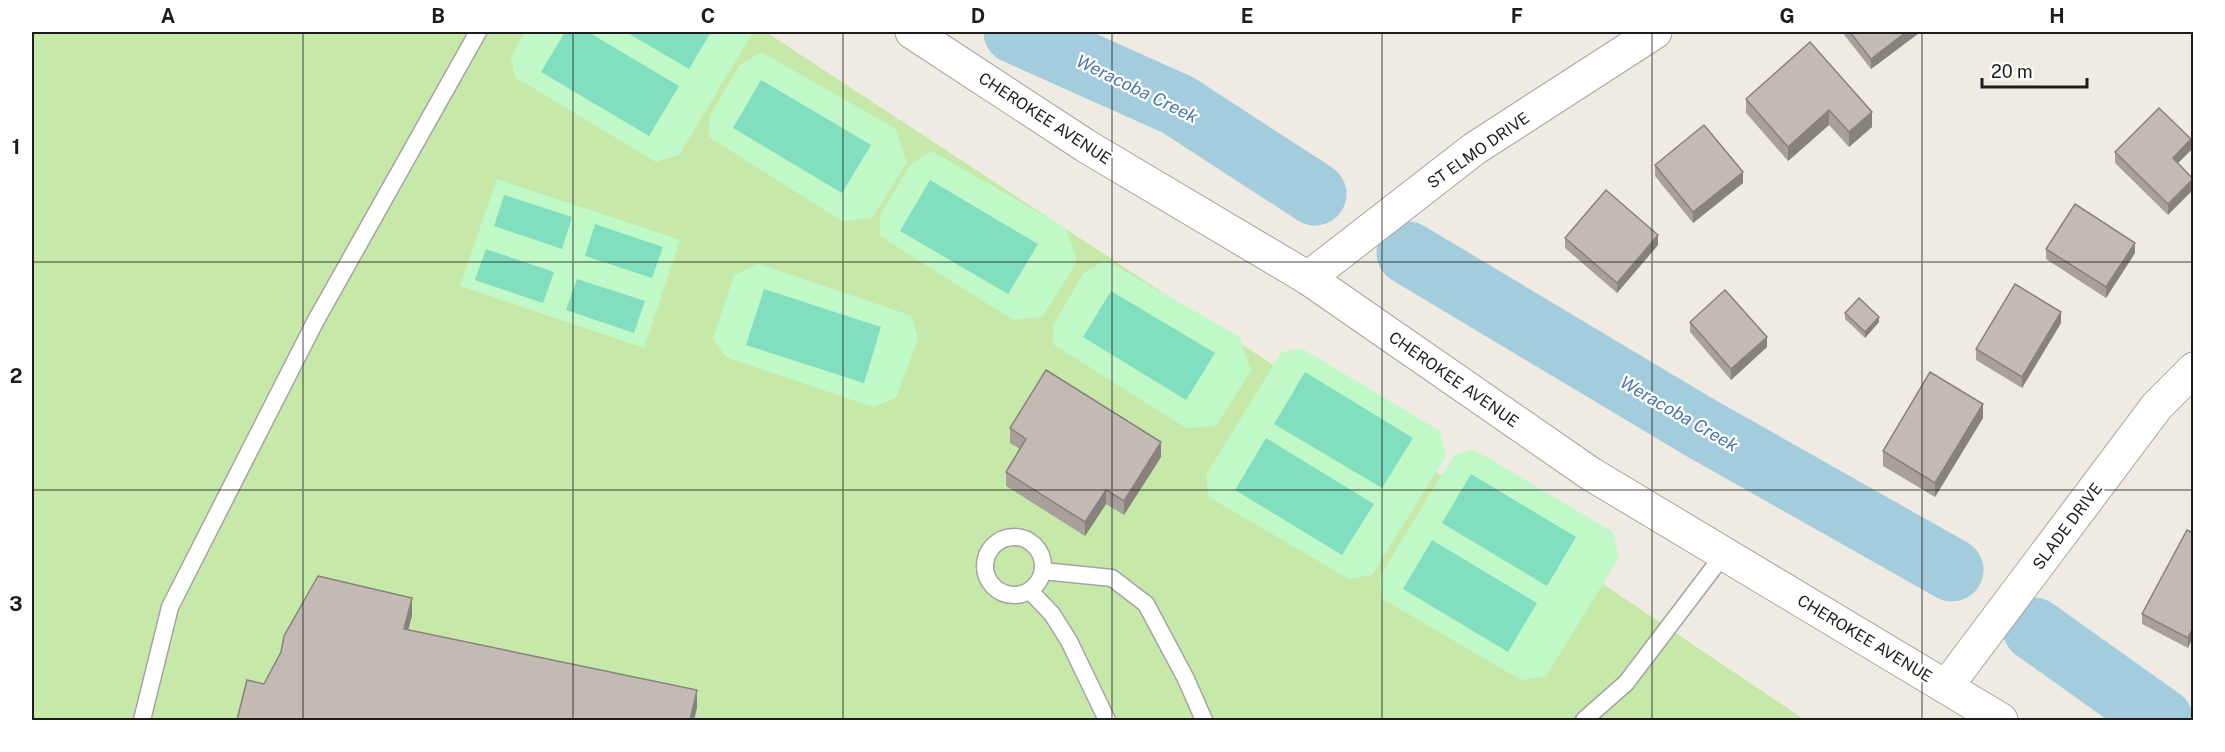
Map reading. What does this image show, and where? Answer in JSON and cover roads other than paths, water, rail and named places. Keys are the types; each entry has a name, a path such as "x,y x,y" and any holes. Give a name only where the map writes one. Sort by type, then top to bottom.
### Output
{"street":[{"name":"CHEROKEE AVENUE","path":"912,32 1086,146 1308,278 1591,474 2001,720"},
{"name":"ST ELMO DRIVE","path":"1308,278 1474,149 1655,32"},
{"name":"SLADE DRIVE","path":"1946,687 2157,406 2193,369"}],"lane":[{"path":"142,720 170,608 315,322 478,32"},
{"path":"1019,537 1035,545 1040,552 1043,571 1040,581 1031,592 1016,596 1005,594 997,590 986,573 988,553 1001,540 1019,537"},
{"path":"1584,720 1626,683 1724,554"},
{"path":"1043,571 1112,578 1146,604 1186,679 1204,720"},
{"path":"1031,592 1052,614 1069,641 1107,720"}],"waterway":[{"name":"Weracoba Creek","path":"1015,32 1178,105 1315,194"},
{"name":"Weracoba Creek","path":"1408,253 1699,427 1952,570"},
{"name":"Weracoba Creek","path":"2034,629 2162,720"}]}
